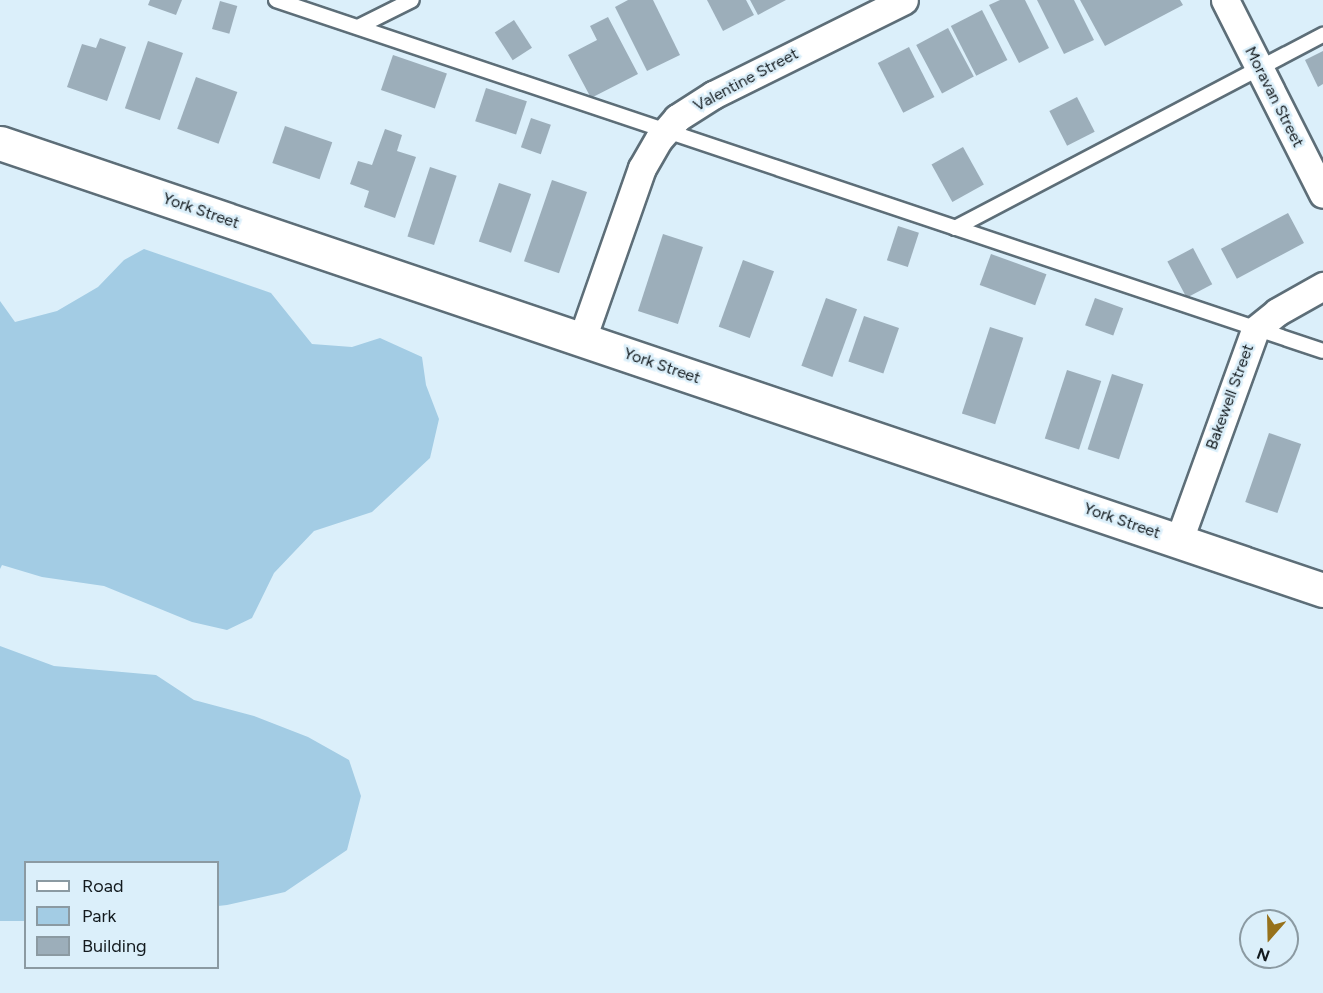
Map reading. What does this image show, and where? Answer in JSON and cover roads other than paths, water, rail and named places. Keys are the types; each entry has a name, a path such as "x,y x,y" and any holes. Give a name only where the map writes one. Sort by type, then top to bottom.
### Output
{"street":[{"name":"Valentine Street","path":"582,339 642,168 666,130 677,118 713,95 904,0"},
{"name":"Moravan Street","path":"1225,0 1323,194"},
{"name":"York Street","path":"0,143 1323,590"},
{"name":"Bakewell Street","path":"1179,540 1255,330 1277,312 1323,286"}],"lane":[{"path":"276,0 1323,351"},
{"path":"358,27 412,0"},
{"path":"956,228 1323,35"}]}
